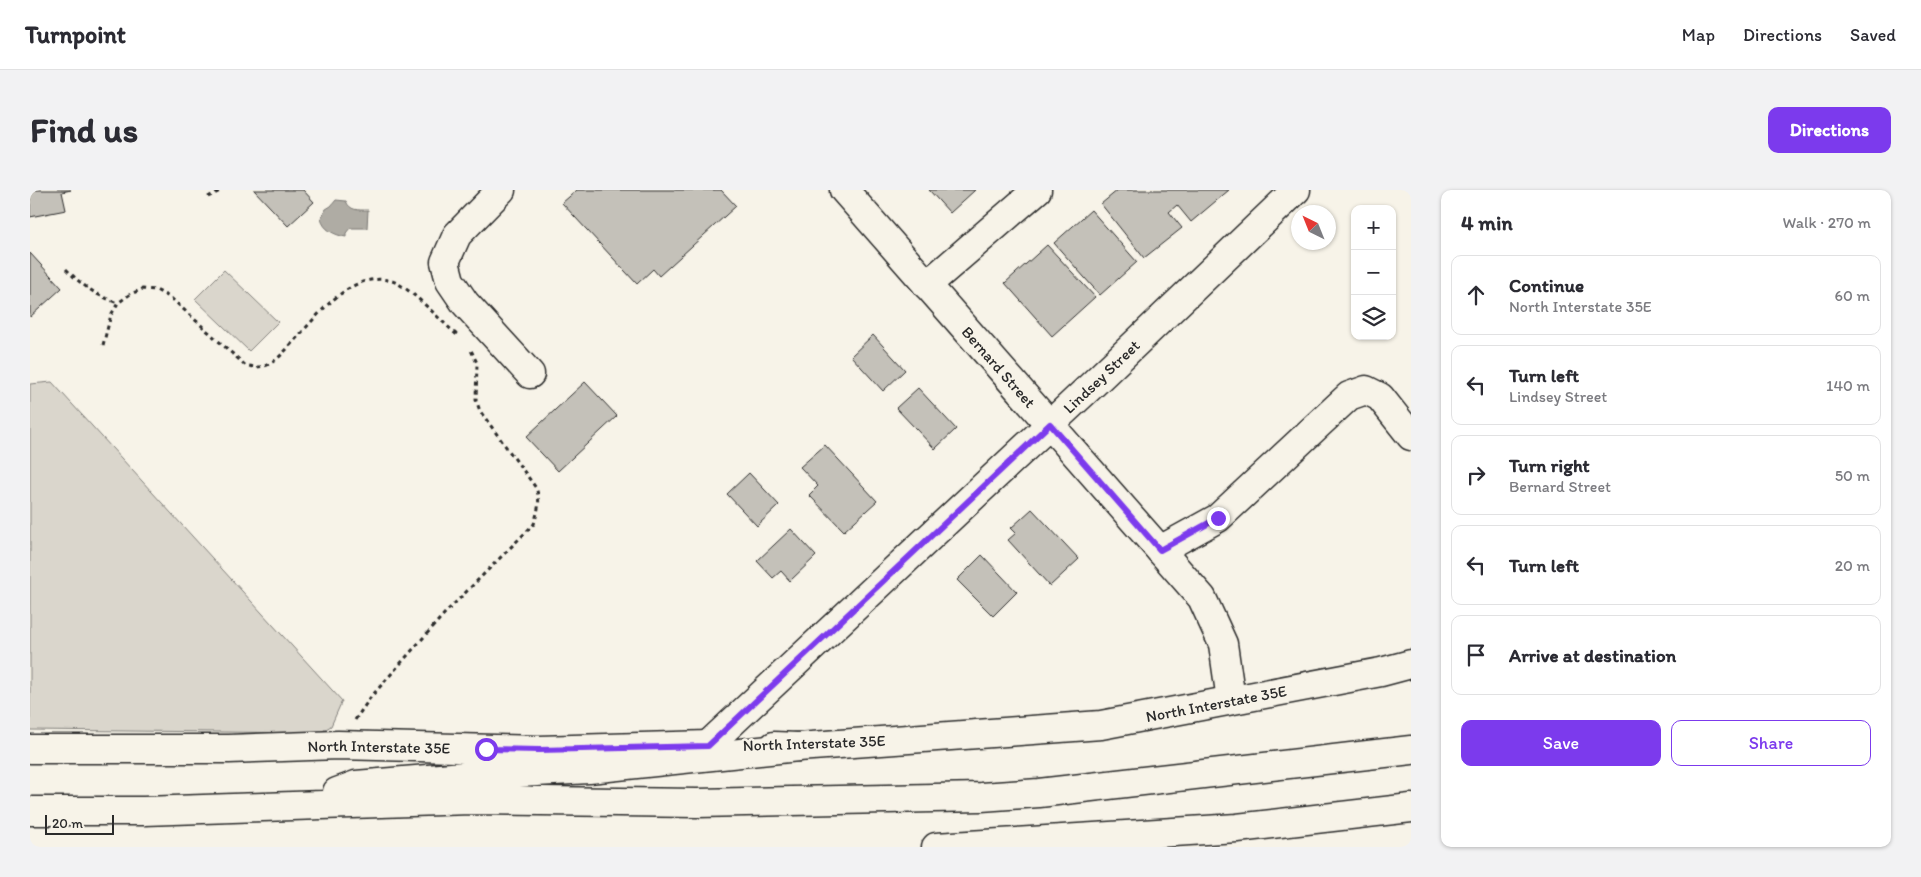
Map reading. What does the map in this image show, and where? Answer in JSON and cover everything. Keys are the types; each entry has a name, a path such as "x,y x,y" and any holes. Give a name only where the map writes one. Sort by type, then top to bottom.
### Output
{"main road":[{"path":"501,190 457,235 445,262 450,281 465,303 530,374"},
{"name":"Bernard Street","path":"844,190 1202,598 1223,644 1231,700"},
{"path":"927,285 1037,190"},
{"name":"Lindsey Street","path":"708,746 1296,190"},
{"path":"1160,550 1218,518 1349,396 1366,390 1380,397 1411,436"},
{"name":"North Interstate 35E","path":"30,749 229,749 338,745 539,750 798,746 1101,725 1381,672 1411,664"},
{"path":"303,805 356,785 464,776 589,769 798,746"},
{"path":"30,811 144,811 470,800 696,803 981,797 1039,793 1411,750"},
{"path":"936,847 1237,828 1411,808"}],"path":[{"path":"208,197 222,190"},
{"path":"66,269 84,287 98,296 118,303"},
{"path":"103,345 110,315 118,303 142,289 156,290 171,298 245,365 254,368 266,365 278,358 327,306 344,291 361,283 375,280 392,282 404,288 458,336"},
{"path":"338,745 370,698 446,612 534,524 540,497 536,488 480,411 476,400 477,363 470,348 464,342"}],"shaded area":[{"path":"336,200 346,201 350,207 355,209 368,210 367,228 350,228 346,233 346,237 327,229 321,218 326,209"},
{"path":"224,270 278,322 249,351 195,299"},
{"path":"52,382 342,701 331,726 319,733 30,730 30,384"}],"building":[{"path":"30,190 71,190 62,192 66,210 30,217"},
{"path":"254,190 303,190 314,202 288,226"},
{"path":"577,190 721,190 736,206 659,276 653,269 637,284 562,203"},
{"path":"929,190 975,190 950,213"},
{"path":"1118,190 1229,190 1191,222 1177,205 1169,212 1182,228 1144,258 1101,204"},
{"path":"1091,210 1137,262 1100,295 1054,243"},
{"path":"1047,245 1095,297 1052,336 1005,283"},
{"path":"30,253 62,288 30,317"},
{"path":"873,335 905,370 883,391 851,356"},
{"path":"585,382 617,416 558,471 526,437"},
{"path":"918,388 956,429 935,449 896,408"},
{"path":"825,445 877,501 844,531 809,495 818,486 800,467"},
{"path":"749,473 779,505 757,526 727,494"},
{"path":"1032,509 1079,559 1050,586 1008,540 1016,533 1011,528"},
{"path":"791,529 816,556 790,581 781,571 773,578 757,561"},
{"path":"982,555 1017,592 993,616 957,580"}],"route":[{"path":"486,749 539,750 708,746 1050,424 1160,550 1218,518"}]}
